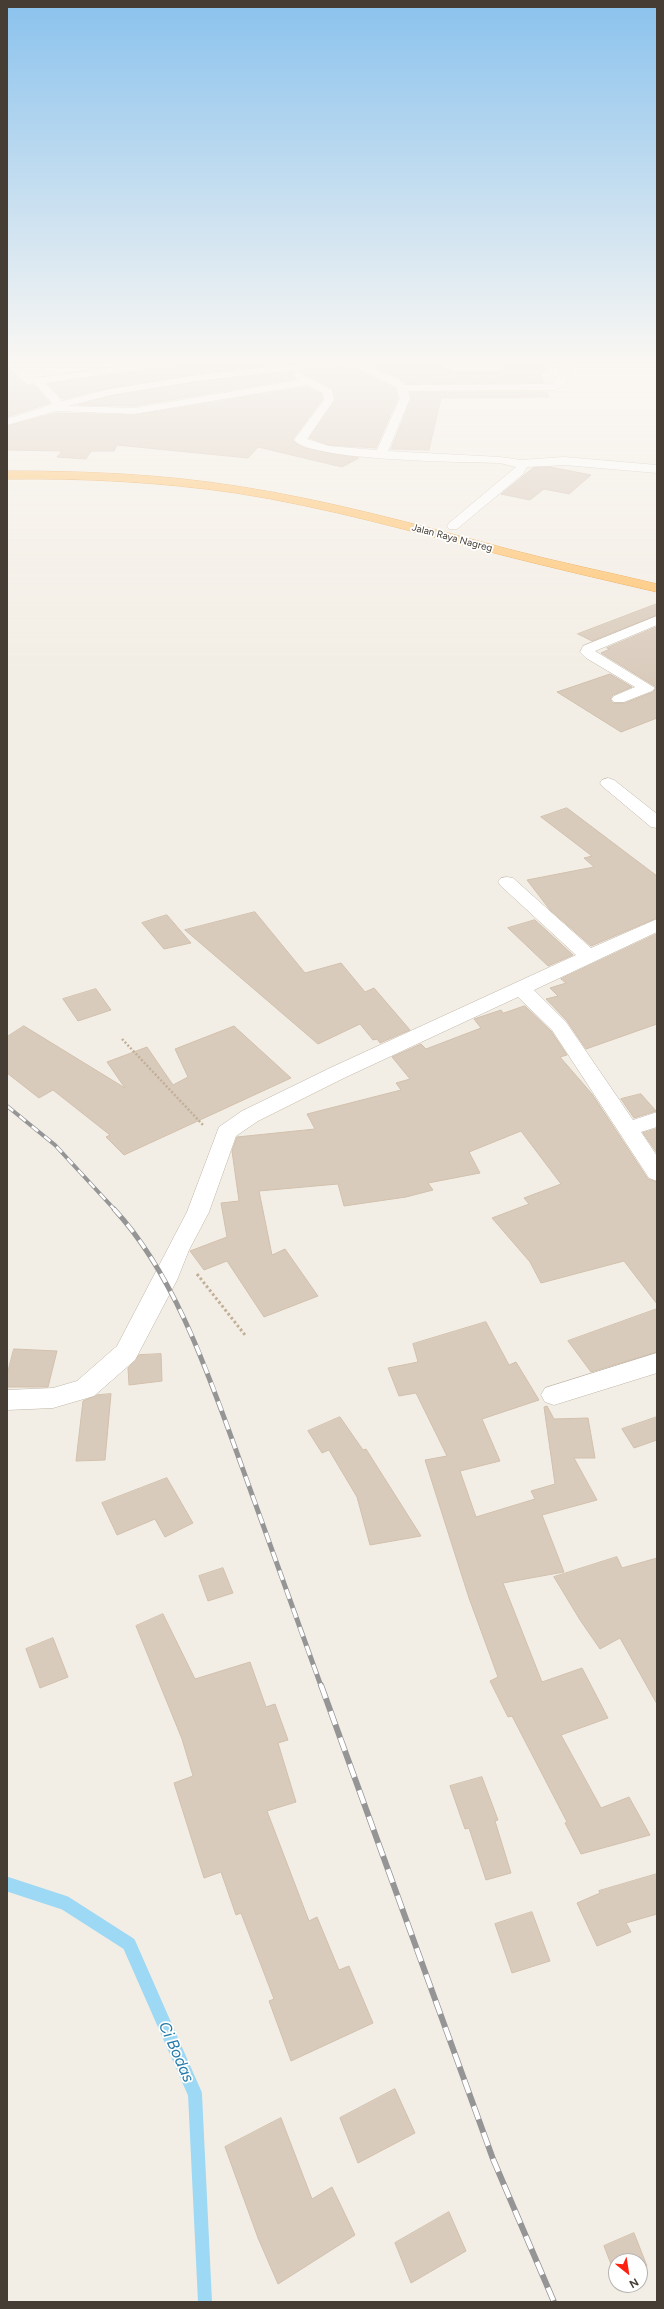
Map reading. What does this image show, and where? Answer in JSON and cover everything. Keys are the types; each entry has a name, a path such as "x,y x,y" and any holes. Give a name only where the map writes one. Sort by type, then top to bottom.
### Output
{"highway":[{"name":"Jalan Raya Nagreg","path":"7,468 81,468 233,480 313,493 453,526 521,544 657,575"},
{"name":"Jalan Raya Nagreg","path":"7,476 137,480 224,488 267,495 397,523 507,552 657,588"}],"street":[{"path":"453,526 518,471 522,466"},
{"path":"613,466 657,470"},
{"path":"619,699 647,688 591,655 587,652 588,649 657,620"},
{"path":"608,783 657,823"},
{"path":"507,882 588,956"},
{"path":"18,1400 54,1398 85,1390 126,1353 165,1280 177,1250 198,1212 221,1145 227,1132 250,1116 337,1073 657,924"},
{"path":"521,988 559,1026 657,1173"},
{"path":"628,1129 657,1118"},
{"path":"554,1395 657,1363"}],"path":[{"path":"122,1039 221,1145"},
{"path":"177,1250 245,1335"}],"building":[{"path":"550,467 591,475 569,494 544,489 530,500 501,494 533,468"},
{"path":"657,604 657,615 592,641 578,634"},
{"path":"657,627 657,718 621,732 557,692 610,674 632,687 613,695 610,699 613,703 625,703 653,692 656,687 601,653 610,649 607,648"},
{"path":"567,808 657,876 657,918 591,946 550,910 527,880 594,867 584,858 592,856 541,817"},
{"path":"255,912 305,973 341,963 365,992 374,988 410,1030 380,1043 377,1039 373,1040 360,1024 318,1044 185,930"},
{"path":"167,915 191,943 164,949 142,923"},
{"path":"535,920 573,955 548,966 508,928"},
{"path":"657,934 657,1024 586,1049 567,1021 546,999 558,996 550,988 566,983 561,979"},
{"path":"96,989 111,1010 78,1021 63,999"},
{"path":"525,1006 551,1031 567,1055 560,1057 592,1094 648,1179 657,1182 657,1304 624,1261 541,1283 530,1262 492,1218 529,1204 524,1198 561,1184 521,1131 469,1152 480,1173 428,1183 433,1190 406,1197 344,1206 338,1184 259,1191 272,1255 285,1249 318,1296 264,1317 227,1261 204,1270 190,1251 227,1237 221,1203 239,1201 232,1151 237,1137 315,1129 307,1114 401,1090 396,1083 410,1079 392,1057 421,1044 426,1049 481,1028 474,1019 501,1010 503,1013"},
{"path":"24,1026 125,1088 107,1062 147,1047 173,1085 188,1077 175,1049 234,1026 291,1078 124,1155 106,1137 110,1135 53,1090 39,1098 7,1073 7,1037"},
{"path":"641,1094 656,1111 634,1118 621,1099"},
{"path":"657,1129 657,1153 643,1133"},
{"path":"657,1309 657,1352 591,1372 568,1341"},
{"path":"486,1322 509,1365 516,1362 539,1400 482,1419 500,1461 460,1471 476,1517 535,1499 531,1491 555,1484 544,1407 547,1406 554,1419 588,1418 595,1458 574,1458 597,1500 542,1515 564,1572 503,1583 542,1682 582,1668 608,1718 561,1735 601,1808 629,1797 650,1835 581,1854 565,1823 567,1822 512,1716 508,1717 490,1681 498,1677 469,1598 425,1460 447,1456 416,1393 399,1396 388,1368 418,1362 413,1344"},
{"path":"14,1349 57,1351 48,1387 7,1387 7,1375"},
{"path":"161,1354 162,1381 129,1385 128,1368 139,1355"},
{"path":"111,1394 105,1460 76,1461 83,1401 97,1395"},
{"path":"340,1417 363,1450 366,1449 421,1536 370,1545 357,1497 329,1450 322,1453 308,1431"},
{"path":"657,1417 657,1440 634,1448 622,1429"},
{"path":"167,1478 193,1523 165,1537 155,1519 117,1535 102,1503"},
{"path":"617,1557 622,1568 657,1558 657,1704 620,1638 600,1649 580,1620 554,1577"},
{"path":"223,1568 233,1593 208,1601 199,1576"},
{"path":"163,1614 195,1679 250,1662 266,1707 275,1704 288,1740 278,1743 296,1802 267,1811 309,1921 317,1917 339,1970 349,1966 373,2023 291,2061 269,2001 274,1999 241,1913 236,1915 221,1872 204,1878 174,1783 193,1776 182,1739 136,1626"},
{"path":"53,1638 68,1677 40,1688 26,1649"},
{"path":"482,1777 498,1820 495,1821 511,1873 486,1880 469,1828 465,1829 450,1786"},
{"path":"657,1874 657,1914 626,1923 631,1932 597,1946 577,1903 600,1893 599,1891"},
{"path":"532,1912 550,1961 512,1973 495,1924"},
{"path":"395,2089 415,2133 358,2163 340,2118"},
{"path":"281,2118 312,2199 332,2187 355,2235 278,2284 258,2238 225,2147"},
{"path":"449,2212 466,2251 411,2283 395,2243"},
{"path":"634,2233 642,2253 608,2253 608,2256 604,2246"}],"waterway":[{"name":"Ci Bodas","path":"7,1884 65,1903 129,1944 195,2094 205,2302"}],"railway":[{"path":"7,1106 55,1145 115,1210"},
{"path":"114,1209 136,1236 156,1265 173,1297 204,1364 321,1686"},
{"path":"321,1685 493,2159 554,2302"}]}
